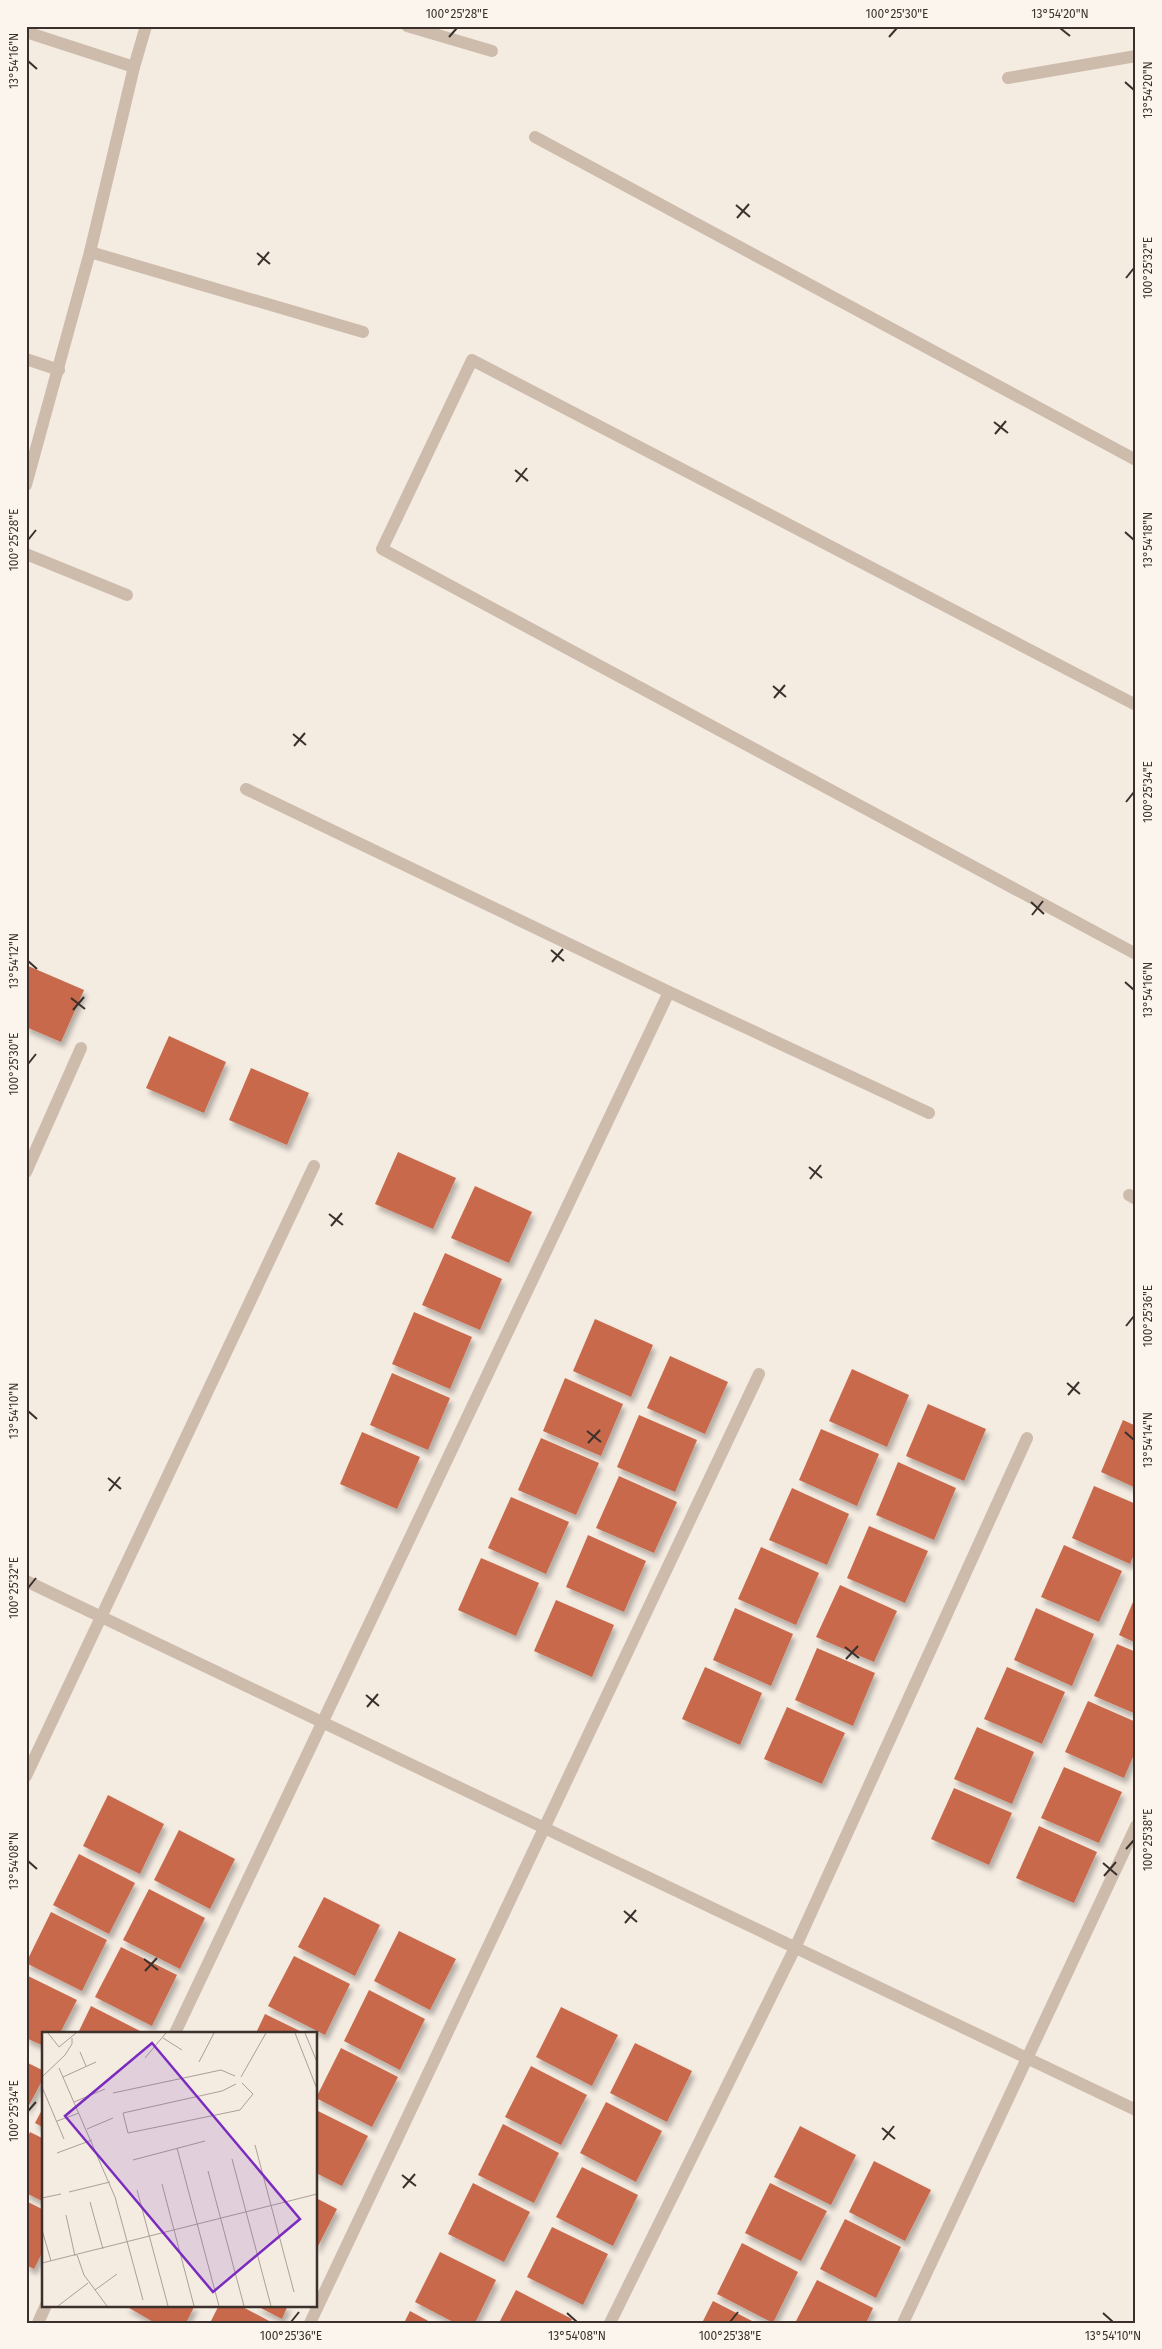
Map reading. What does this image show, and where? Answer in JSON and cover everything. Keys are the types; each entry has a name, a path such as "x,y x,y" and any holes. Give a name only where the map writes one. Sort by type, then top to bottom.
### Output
{"street":[{"path":"26,485 90,252 134,67 146,26"},
{"path":"407,26 492,51"},
{"path":"26,32 134,67"},
{"path":"1008,78 1136,56"},
{"path":"535,137 1136,460"},
{"path":"90,252 363,332"},
{"path":"26,359 59,370"},
{"path":"1136,704 472,360 382,549 1136,954"},
{"path":"26,554 127,595"},
{"path":"246,789 668,992 930,1113"},
{"path":"175,2032 668,992"},
{"path":"26,1172 80,1048"},
{"path":"26,1776 314,1166"},
{"path":"310,2323 759,1374"},
{"path":"610,2323 795,1948 1027,1438"},
{"path":"26,1582 1136,2110"},
{"path":"903,2323 1136,1826"},
{"path":"38,2323 46,2306"}],"building":[{"path":"26,965 84,990 61,1042 26,1027"},
{"path":"169,1036 226,1062 204,1113 146,1088"},
{"path":"251,1068 309,1093 287,1145 229,1120"},
{"path":"398,1152 456,1178 433,1229 375,1204"},
{"path":"475,1186 532,1212 509,1263 451,1238"},
{"path":"445,1253 502,1279 480,1330 422,1305"},
{"path":"414,1312 472,1337 450,1389 392,1364"},
{"path":"595,1319 653,1345 631,1397 573,1371"},
{"path":"670,1356 728,1382 705,1434 647,1408"},
{"path":"852,1369 909,1395 887,1447 829,1421"},
{"path":"392,1373 450,1398 428,1450 370,1425"},
{"path":"565,1378 623,1404 601,1456 543,1431"},
{"path":"928,1404 986,1429 964,1481 906,1456"},
{"path":"639,1415 697,1440 675,1492 617,1467"},
{"path":"1123,1420 1136,1426 1136,1488 1101,1472"},
{"path":"821,1429 879,1454 857,1506 799,1480"},
{"path":"362,1432 420,1457 397,1509 340,1484"},
{"path":"541,1438 599,1463 576,1515 518,1490"},
{"path":"898,1462 956,1488 934,1540 876,1515"},
{"path":"619,1476 677,1502 654,1553 596,1528"},
{"path":"1094,1486 1136,1504 1136,1550 1130,1564 1072,1538"},
{"path":"792,1488 849,1514 827,1565 769,1540"},
{"path":"511,1497 569,1522 546,1574 488,1548"},
{"path":"869,1526 928,1551 905,1603 847,1578"},
{"path":"588,1535 646,1561 624,1612 566,1587"},
{"path":"1064,1545 1122,1571 1099,1622 1041,1597"},
{"path":"761,1547 819,1573 796,1625 738,1599"},
{"path":"481,1558 539,1583 516,1636 458,1610"},
{"path":"840,1585 897,1611 874,1662 816,1637"},
{"path":"1136,1595 1136,1643 1119,1635"},
{"path":"556,1600 614,1625 592,1677 534,1651"},
{"path":"735,1608 793,1634 771,1686 713,1660"},
{"path":"1036,1608 1094,1634 1072,1686 1014,1660"},
{"path":"1117,1644 1136,1652 1136,1714 1094,1696"},
{"path":"817,1648 875,1673 853,1726 795,1700"},
{"path":"705,1667 762,1693 740,1745 682,1719"},
{"path":"1007,1667 1065,1692 1042,1744 984,1719"},
{"path":"1088,1701 1136,1722 1136,1750 1124,1778 1065,1752"},
{"path":"787,1707 845,1733 822,1784 764,1759"},
{"path":"977,1727 1034,1752 1012,1804 954,1779"},
{"path":"1064,1767 1122,1792 1099,1843 1041,1818"},
{"path":"954,1788 1012,1813 989,1865 931,1839"},
{"path":"108,1795 164,1824 140,1874 83,1846"},
{"path":"1039,1826 1097,1852 1074,1903 1016,1878"},
{"path":"179,1830 235,1859 210,1909 154,1880"},
{"path":"79,1854 135,1883 109,1934 53,1905"},
{"path":"149,1889 205,1918 180,1969 123,1940"},
{"path":"324,1897 380,1925 355,1976 298,1947"},
{"path":"51,1912 107,1940 82,1991 26,1963"},
{"path":"399,1931 456,1959 430,2010 374,1981"},
{"path":"121,1947 177,1975 152,2026 95,1997"},
{"path":"294,1956 350,1984 325,2035 268,2006"},
{"path":"26,1975 77,2000 61,2032 42,2032 42,2045 26,2038"},
{"path":"369,1990 425,2019 400,2070 344,2041"},
{"path":"91,2006 142,2032 78,2032"},
{"path":"561,2007 618,2035 592,2086 536,2057"},
{"path":"265,2014 302,2032 256,2032"},
{"path":"635,2043 692,2071 667,2122 610,2093"},
{"path":"341,2048 398,2077 372,2127 318,2099 318,2094"},
{"path":"26,2062 42,2070 42,2081 26,2111"},
{"path":"531,2066 587,2095 561,2145 505,2117"},
{"path":"606,2102 662,2131 636,2182 580,2153"},
{"path":"42,2110 42,2127 35,2123"},
{"path":"318,2111 368,2136 342,2186 318,2174"},
{"path":"503,2124 559,2153 534,2203 478,2175"},
{"path":"800,2126 856,2155 831,2205 774,2177"},
{"path":"30,2132 42,2138 42,2201 26,2193 26,2141"},
{"path":"874,2161 931,2190 905,2241 849,2212"},
{"path":"582,2167 638,2195 613,2246 556,2217"},
{"path":"473,2183 530,2212 504,2262 448,2234"},
{"path":"770,2183 827,2211 801,2261 745,2233"},
{"path":"318,2199 337,2209 318,2246"},
{"path":"26,2201 42,2209 42,2253 34,2269 26,2265"},
{"path":"845,2219 901,2247 876,2298 820,2269"},
{"path":"552,2227 608,2254 583,2305 527,2277"},
{"path":"742,2243 798,2272 773,2323 717,2294"},
{"path":"440,2252 496,2280 475,2323 455,2323 415,2302"},
{"path":"817,2280 873,2308 866,2323 795,2323"},
{"path":"516,2290 572,2319 570,2323 499,2323"},
{"path":"713,2301 756,2323 702,2323"},
{"path":"126,2306 194,2306 186,2323 155,2323"},
{"path":"218,2306 241,2306 273,2323 210,2323"},
{"path":"257,2306 288,2306 282,2319"},
{"path":"410,2311 432,2323 404,2323"}]}
